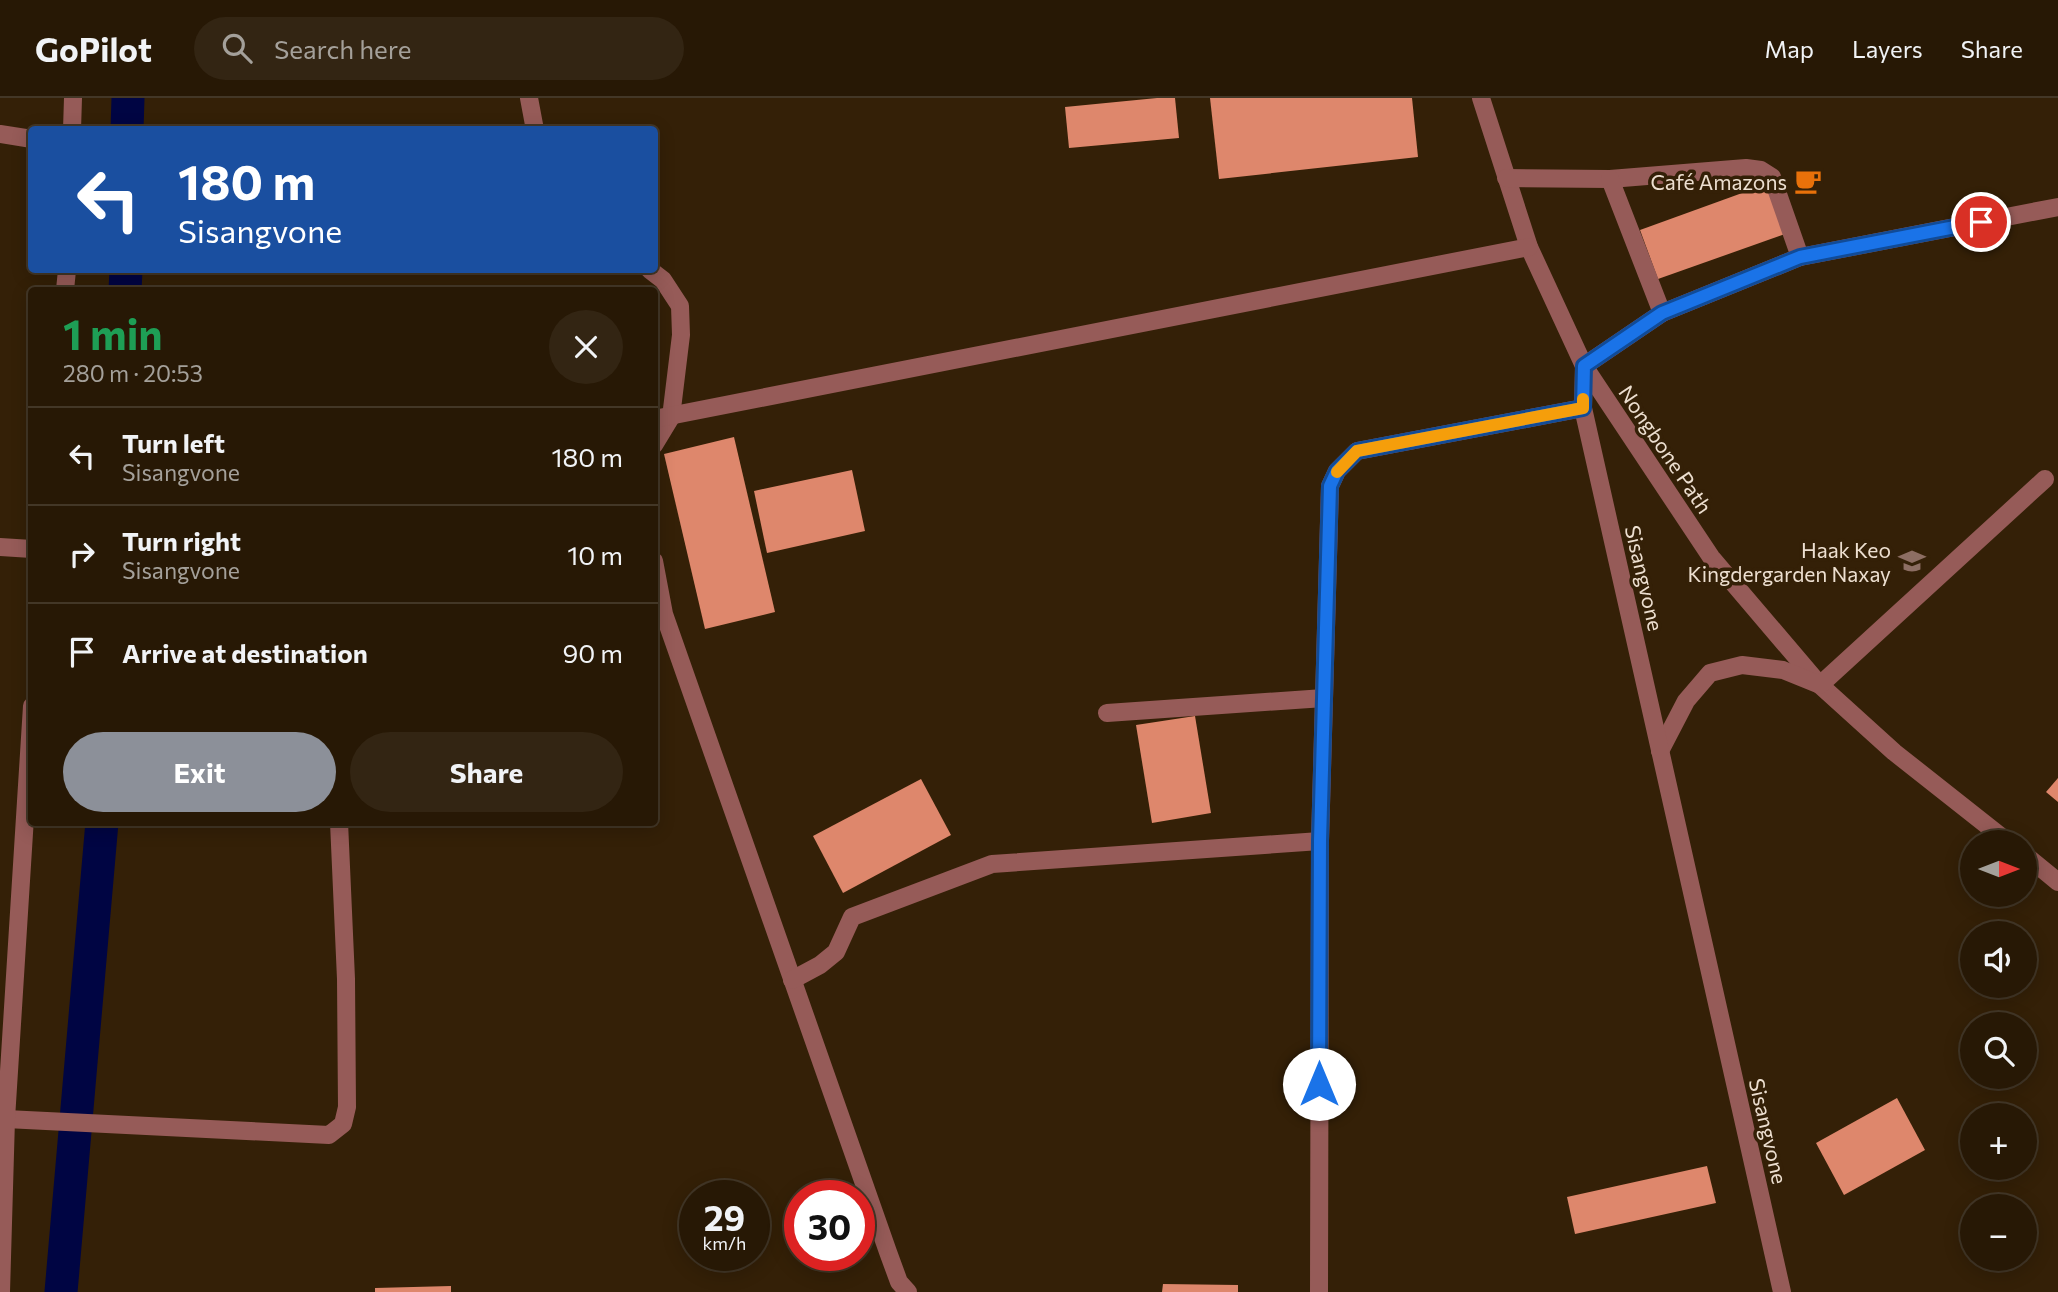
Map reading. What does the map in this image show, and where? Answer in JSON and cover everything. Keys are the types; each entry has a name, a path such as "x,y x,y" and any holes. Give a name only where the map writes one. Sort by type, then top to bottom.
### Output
{"street":[{"path":"72,126 73,98"},
{"path":"529,98 533,126"},
{"name":"Nongbone Path","path":"1481,98 1529,247 1584,366 1711,557 1821,685 1894,751 1993,830"},
{"path":"0,134 28,138"},
{"path":"1506,177 1610,178 1746,168 1761,170 1772,177 1800,257"},
{"path":"1610,178 1662,313"},
{"path":"1584,366 1662,313 1800,257 2058,207"},
{"path":"654,273 663,280 680,306 681,335 663,418 1529,247"},
{"name":"Sisangvone","path":"1584,366 1583,408 1782,1292"},
{"path":"1319,1292 1320,841 1330,486 1337,471 1357,451 1583,408"},
{"path":"1660,751 1686,701 1710,673 1742,665 1783,670 1821,685 2045,480"},
{"path":"0,547 28,549"},
{"path":"658,582 664,614 792,980 899,1282 908,1292"},
{"path":"1107,713 1324,698"},
{"path":"1,1292 1,1266 15,1120 28,803"},
{"path":"15,1120 329,1135 343,1124 347,1107 346,979 339,826"},
{"path":"792,980 820,965 836,952 852,917 992,864 1320,841"},
{"path":"2037,865 2058,882"}],"building":[{"path":"1175,98 1179,138 1069,148 1065,107"},
{"path":"1210,98 1412,98 1418,157 1219,179"},
{"path":"1767,184 1785,234 1658,279 1640,230"},
{"path":"734,437 775,612 705,629 664,454"},
{"path":"852,470 865,531 767,553 754,491"},
{"path":"1195,716 1211,813 1152,823 1136,725"},
{"path":"2058,778 2058,802 2046,792"},
{"path":"921,779 951,835 843,893 813,836"},
{"path":"1897,1098 1925,1150 1844,1195 1816,1143"},
{"path":"1707,1166 1716,1203 1575,1234 1567,1197"},
{"path":"1163,1284 1238,1285 1238,1292 1162,1292"},
{"path":"451,1286 451,1292 375,1292 375,1288"}],"waterway":[{"path":"127,126 128,98"},
{"path":"125,287 126,273"},
{"path":"61,1292 102,826"}],"slow traffic":[{"path":"1337,472 1357,451 1583,408 1583,399"}],"place":[{"name":"Café Amazons","path":"1808,181"},
{"name":"Haak Keo Kingdergarden Naxay","path":"1912,561"}],"route":[{"path":"1319,1084 1320,841 1330,486 1337,471 1357,451 1583,408 1584,366 1662,313 1800,257 1981,222"}]}
